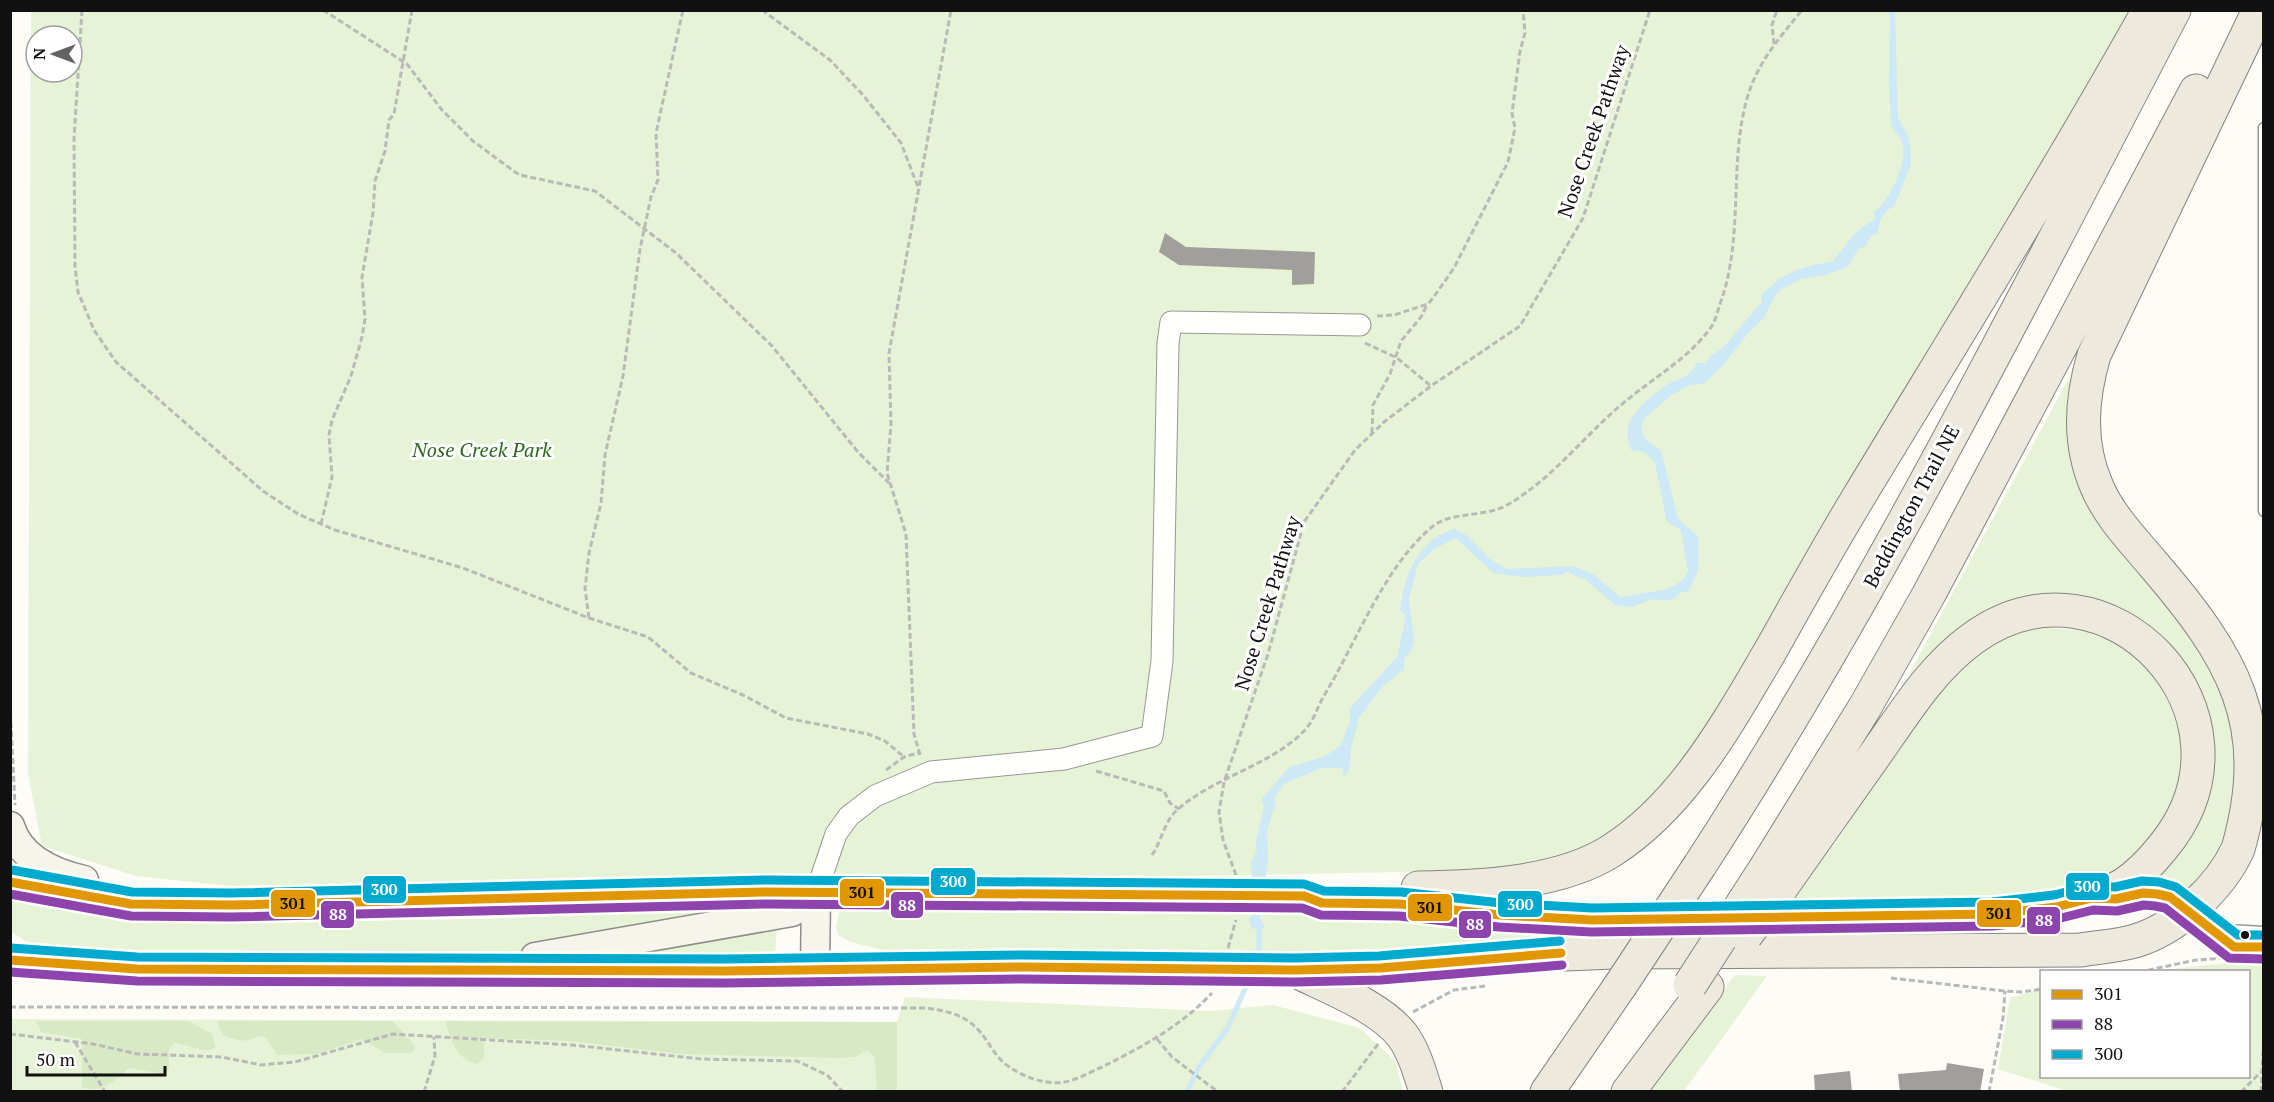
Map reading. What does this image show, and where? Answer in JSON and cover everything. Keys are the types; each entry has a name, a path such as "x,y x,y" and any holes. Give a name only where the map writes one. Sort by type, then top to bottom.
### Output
{"main road":[{"path":"1304,896 1316,890 1485,885 1557,872 1587,863 1610,852 1654,817 1695,770 1741,701 1857,499 1996,274 2149,10"},
{"name":"Beddington Trail NE","path":"1547,1092 1700,865 1792,717 1874,577 2174,10"},
{"path":"1774,877 1865,707 1929,594 2239,10"},
{"path":"10,960 127,969 815,970 1024,967 1295,970 1380,968 1517,956 1614,952 2081,950 2134,941 2196,917 2234,856 2249,825 2260,770 2261,738 2241,676 2218,643 2109,510 2088,462 2082,435 2083,409 2086,382 2094,355 2259,10"},
{"path":"10,882 131,904 221,905 816,892 1304,896 1322,903 1400,904 1500,915 1592,920 1993,914 2056,907 2092,898 2122,886 2141,872 2175,832 2188,806 2196,781 2199,758 2197,729 2192,707 2181,686 2165,664 2141,641 2115,622 2068,610 2017,616 1991,626 1945,660 1774,877 1699,986 1628,1092"},
{"path":"14,818 13,834 28,855 59,875 98,883 194,895 221,905"},
{"path":"452,970 792,912 816,892"},
{"path":"815,970 816,892"},
{"path":"1295,970 1369,1009 1401,1035 1419,1068 1426,1092"},
{"path":"1618,1092 1699,986"}],"street":[{"path":"816,892 836,834 849,816 874,796 932,772 1058,759 1152,736 1162,661 1168,343 1171,322 1360,325"}],"lane":[{"path":"2264,128 2264,511"},
{"path":"2092,898 2116,899 2143,893 2170,897 2234,947 2264,947"},
{"path":"2196,917 2226,930 2264,932"}],"path":[{"path":"82,10 75,139 75,266 78,292 94,330 116,362 263,491 298,514 321,524 463,568 589,618 648,637 691,673 743,694 786,718 868,734 885,741 904,757"},
{"path":"323,10 401,61 442,110 473,141 515,172 595,191 676,253 772,346 858,452 890,484"},
{"path":"321,524 332,477 330,427 351,376 363,337 365,319 363,277 373,213 375,181 386,151 389,120 394,114 401,61 412,10"},
{"path":"589,618 585,589 589,553 601,503 605,455 623,376 644,229 658,180 656,133 682,10"},
{"path":"762,10 830,60 863,95 901,143 919,189"},
{"path":"932,772 918,753 914,734 906,534 887,472 891,424 889,353 951,10"},
{"path":"1372,434 1373,405 1390,374 1401,341 1421,317 1454,268 1508,162 1515,128 1512,113 1520,51 1525,33 1523,10"},
{"name":"Nose Creek Pathway","path":"1237,883 1223,840 1219,812 1224,782 1269,654 1304,522 1355,450 1372,434 1431,386 1520,326 1582,218 1650,10"},
{"path":"1774,45 1772,25 1777,10"},
{"path":"1152,855 1179,809 1277,751 1301,734 1311,723 1346,659 1364,620 1414,543 1434,525 1446,518 1474,516 1506,506 1534,486 1626,400 1690,352 1712,327 1726,287 1737,219 1738,142 1747,100 1761,62 1802,10"},
{"path":"1428,304 1394,315 1359,316 1360,340 1395,357 1431,386"},
{"path":"10,704 14,818"},
{"path":"1058,759 1164,791 1170,803 1179,809"},
{"path":"1227,953 1238,916"},
{"path":"2148,970 2196,960 2234,958"},
{"path":"10,1007 926,1008 952,1012 968,1019 1007,1066 1028,1078 1065,1082 1087,1074 1157,1039 1215,988"},
{"path":"1989,1092 2003,1018 2005,991"},
{"path":"2261,1092 2264,1031"},
{"path":"10,1034 75,1042 138,1054 222,1057 274,1065 336,1053 393,1034 572,1045 701,1059 797,1061 827,1075 843,1092"},
{"path":"424,1092 435,1056 434,1037"},
{"path":"1342,1092 1382,1038"},
{"path":"1157,1039 1172,1057 1218,1092"},
{"path":"75,1042 105,1092"},
{"path":"2241,1092 2261,1072"}],"green space":[{"name":"Nose Creek Park","path":"31,11 2137,11 1731,689 1669,785 1603,842 1504,870 1133,877 764,876 531,888 268,890 136,876 42,846 28,774 31,84 84,84 84,24 31,24"},
{"path":"2069,378 2077,381 2071,419 2214,657 2248,744 2226,854 2189,898 2159,873 2192,832 2207,794 2207,716 2070,602 1915,678 1909,674"},
{"path":"2043,627 2085,631 2123,647 2155,674 2176,710 2186,751 2182,797 2129,871 2046,899 1790,901 1841,835 1921,707 1967,658 2002,637"},
{"path":"11,901 118,918 191,923 480,919 732,909 732,915 457,961 75,954 34,946 11,932"},
{"path":"840,909 1196,913 1345,910 1612,928 1612,942 1368,960 913,958 851,942 838,935 836,927"},
{"path":"777,924 775,959 617,957"},
{"path":"2263,960 2263,1091 2067,1091 1998,1069 2010,998 2040,989 2040,1078 2250,1078 2250,970 2161,970"},
{"path":"1735,975 1767,976 1684,1091 1644,1092"},
{"path":"905,997 1209,1011 1273,1005 1360,1028 1395,1061 1403,1091 11,1091 10,1019 897,1022"},
{"path":"36,1021 189,1021 212,1034 216,1047 209,1051 174,1043 169,1049 169,1069 164,1074 129,1068 108,1085 90,1089 82,1087 82,1039 41,1032"},
{"path":"217,1021 393,1021 415,1046 412,1053 385,1053 362,1039 317,1054 277,1055 266,1038 258,1036 249,1040 241,1040 222,1035"},
{"path":"446,1021 897,1022 897,1091 877,1091 875,1058 867,1050 855,1057 837,1058 680,1054 569,1041 484,1038 484,1058 477,1064 460,1054 449,1035"}],"water":[{"path":"1884,11 1895,11 1898,118 1908,135 1911,154 1910,167 1894,207 1885,213 1878,232 1870,237 1866,246 1858,249 1848,267 1823,276 1800,279 1784,288 1776,294 1764,318 1750,331 1721,368 1703,384 1690,385 1670,396 1643,420 1643,436 1661,451 1677,515 1681,522 1699,537 1698,571 1688,592 1683,591 1675,598 1665,601 1653,599 1632,607 1615,605 1586,580 1569,573 1569,570 1562,575 1524,577 1493,573 1456,538 1434,549 1418,564 1409,599 1414,639 1411,651 1404,659 1404,669 1383,686 1358,719 1348,772 1341,778 1343,768 1321,768 1284,784 1274,799 1276,808 1272,812 1267,833 1268,861 1260,918 1265,928 1252,929 1249,920 1253,914 1251,863 1257,850 1256,841 1264,807 1262,799 1289,767 1324,757 1341,745 1350,721 1350,708 1397,657 1405,621 1405,615 1400,610 1402,593 1415,561 1436,538 1455,529 1465,534 1490,559 1507,569 1573,566 1593,574 1620,597 1668,589 1683,580 1689,569 1681,530 1667,522 1655,462 1644,452 1631,450 1628,440 1630,422 1639,408 1653,395 1666,385 1689,374 1697,363 1706,363 1724,346 1762,302 1762,294 1782,277 1802,268 1833,261 1856,232 1875,219 1873,213 1891,192 1896,182 1903,153 1902,142 1891,124 1890,15"}],"building":[{"path":"1165,233 1186,247 1315,252 1314,284 1292,285 1292,270 1179,265 1159,252"},
{"path":"1947,1063 1984,1069 1980,1092 1900,1092 1898,1074 1946,1070"},
{"path":"1850,1071 1852,1092 1815,1092 1814,1075"}],"waterway":[{"path":"1256,961 1259,950 1259,923"},
{"path":"1187,1092 1199,1067 1227,1029 1250,978"}],"transit line":[{"name":"300","path":"12,870 132,892 231,893 765,880 1304,884 1324,891 1401,892 1501,903 1592,908 1992,902 2054,895 2090,886 2115,887 2142,881 2159,882 2176,887 2238,935 2264,935"},
{"name":"301","path":"10,882 131,904 231,905 765,892 1304,896 1322,903 1400,904 1500,915 1592,920 1993,914 2056,907 2092,898 2116,899 2143,893 2170,897 2234,947 2264,947"},
{"name":"88","path":"10,894 131,916 231,917 765,904 1302,908 1321,915 1399,916 1499,927 1591,932 1993,926 2057,919 2093,910 2117,911 2144,905 2165,908 2229,958 2264,959"},
{"name":"300","path":"11,948 137,957 726,959 1024,955 1295,958 1379,956 1560,941"},
{"name":"301","path":"10,960 137,969 726,971 1024,967 1295,970 1380,968 1561,953"},
{"name":"88","path":"10,972 137,981 726,983 1024,979 1295,982 1381,980 1562,965"}]}
